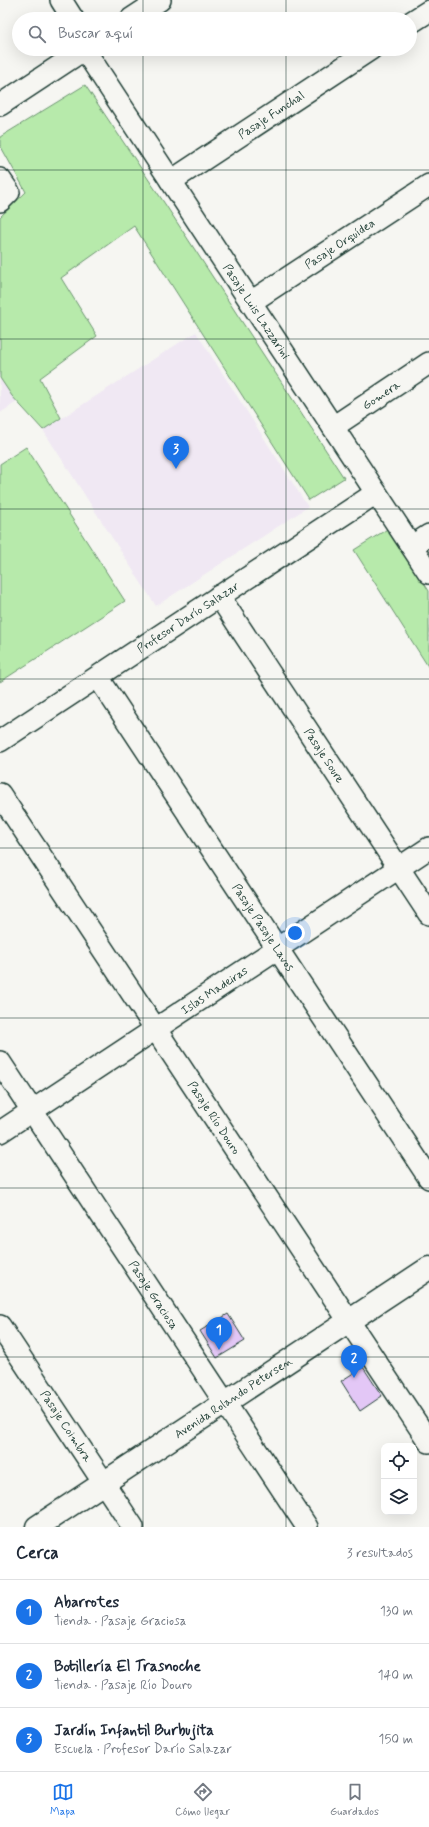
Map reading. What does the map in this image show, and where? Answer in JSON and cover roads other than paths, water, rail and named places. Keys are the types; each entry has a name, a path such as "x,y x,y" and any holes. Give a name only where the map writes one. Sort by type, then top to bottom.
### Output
{"street":[{"path":"61,0 69,12"},
{"path":"142,12 160,0"},
{"path":"417,19 429,11"},
{"path":"0,105 74,56"},
{"name":"Pasaje Luis Lazzarini","path":"89,56 429,573"},
{"name":"Pasaje Funchal","path":"171,181 360,56"},
{"path":"0,179 9,192 0,201"},
{"name":"Pasaje Orquídea","path":"251,302 429,185"},
{"name":"Gomera","path":"333,427 429,363"},
{"name":"Profesor Darío Salazar","path":"0,741 376,493"},
{"path":"412,546 429,535"},
{"name":"Pasaje Soure","path":"219,596 429,914"},
{"name":"Pasaje Pasaje Lavos","path":"98,677 429,1178"},
{"name":"Pasaje Río Douro","path":"0,794 429,1442"},
{"name":"Islas Madeiras","path":"0,1132 429,848"},
{"name":"Pasaje Graciosa","path":"0,1062 307,1527"},
{"name":"Avenida Rolando Petersen","path":"37,1527 429,1268"},
{"name":"Pasaje Coimbra","path":"0,1326 132,1527"}],"place":[{"name":"Jardín Infantil Burbujita","path":"176,469"},
{"name":"Abarrotes","path":"219,1350"},
{"name":"Botillería El Trasnoche","path":"354,1378"}]}
